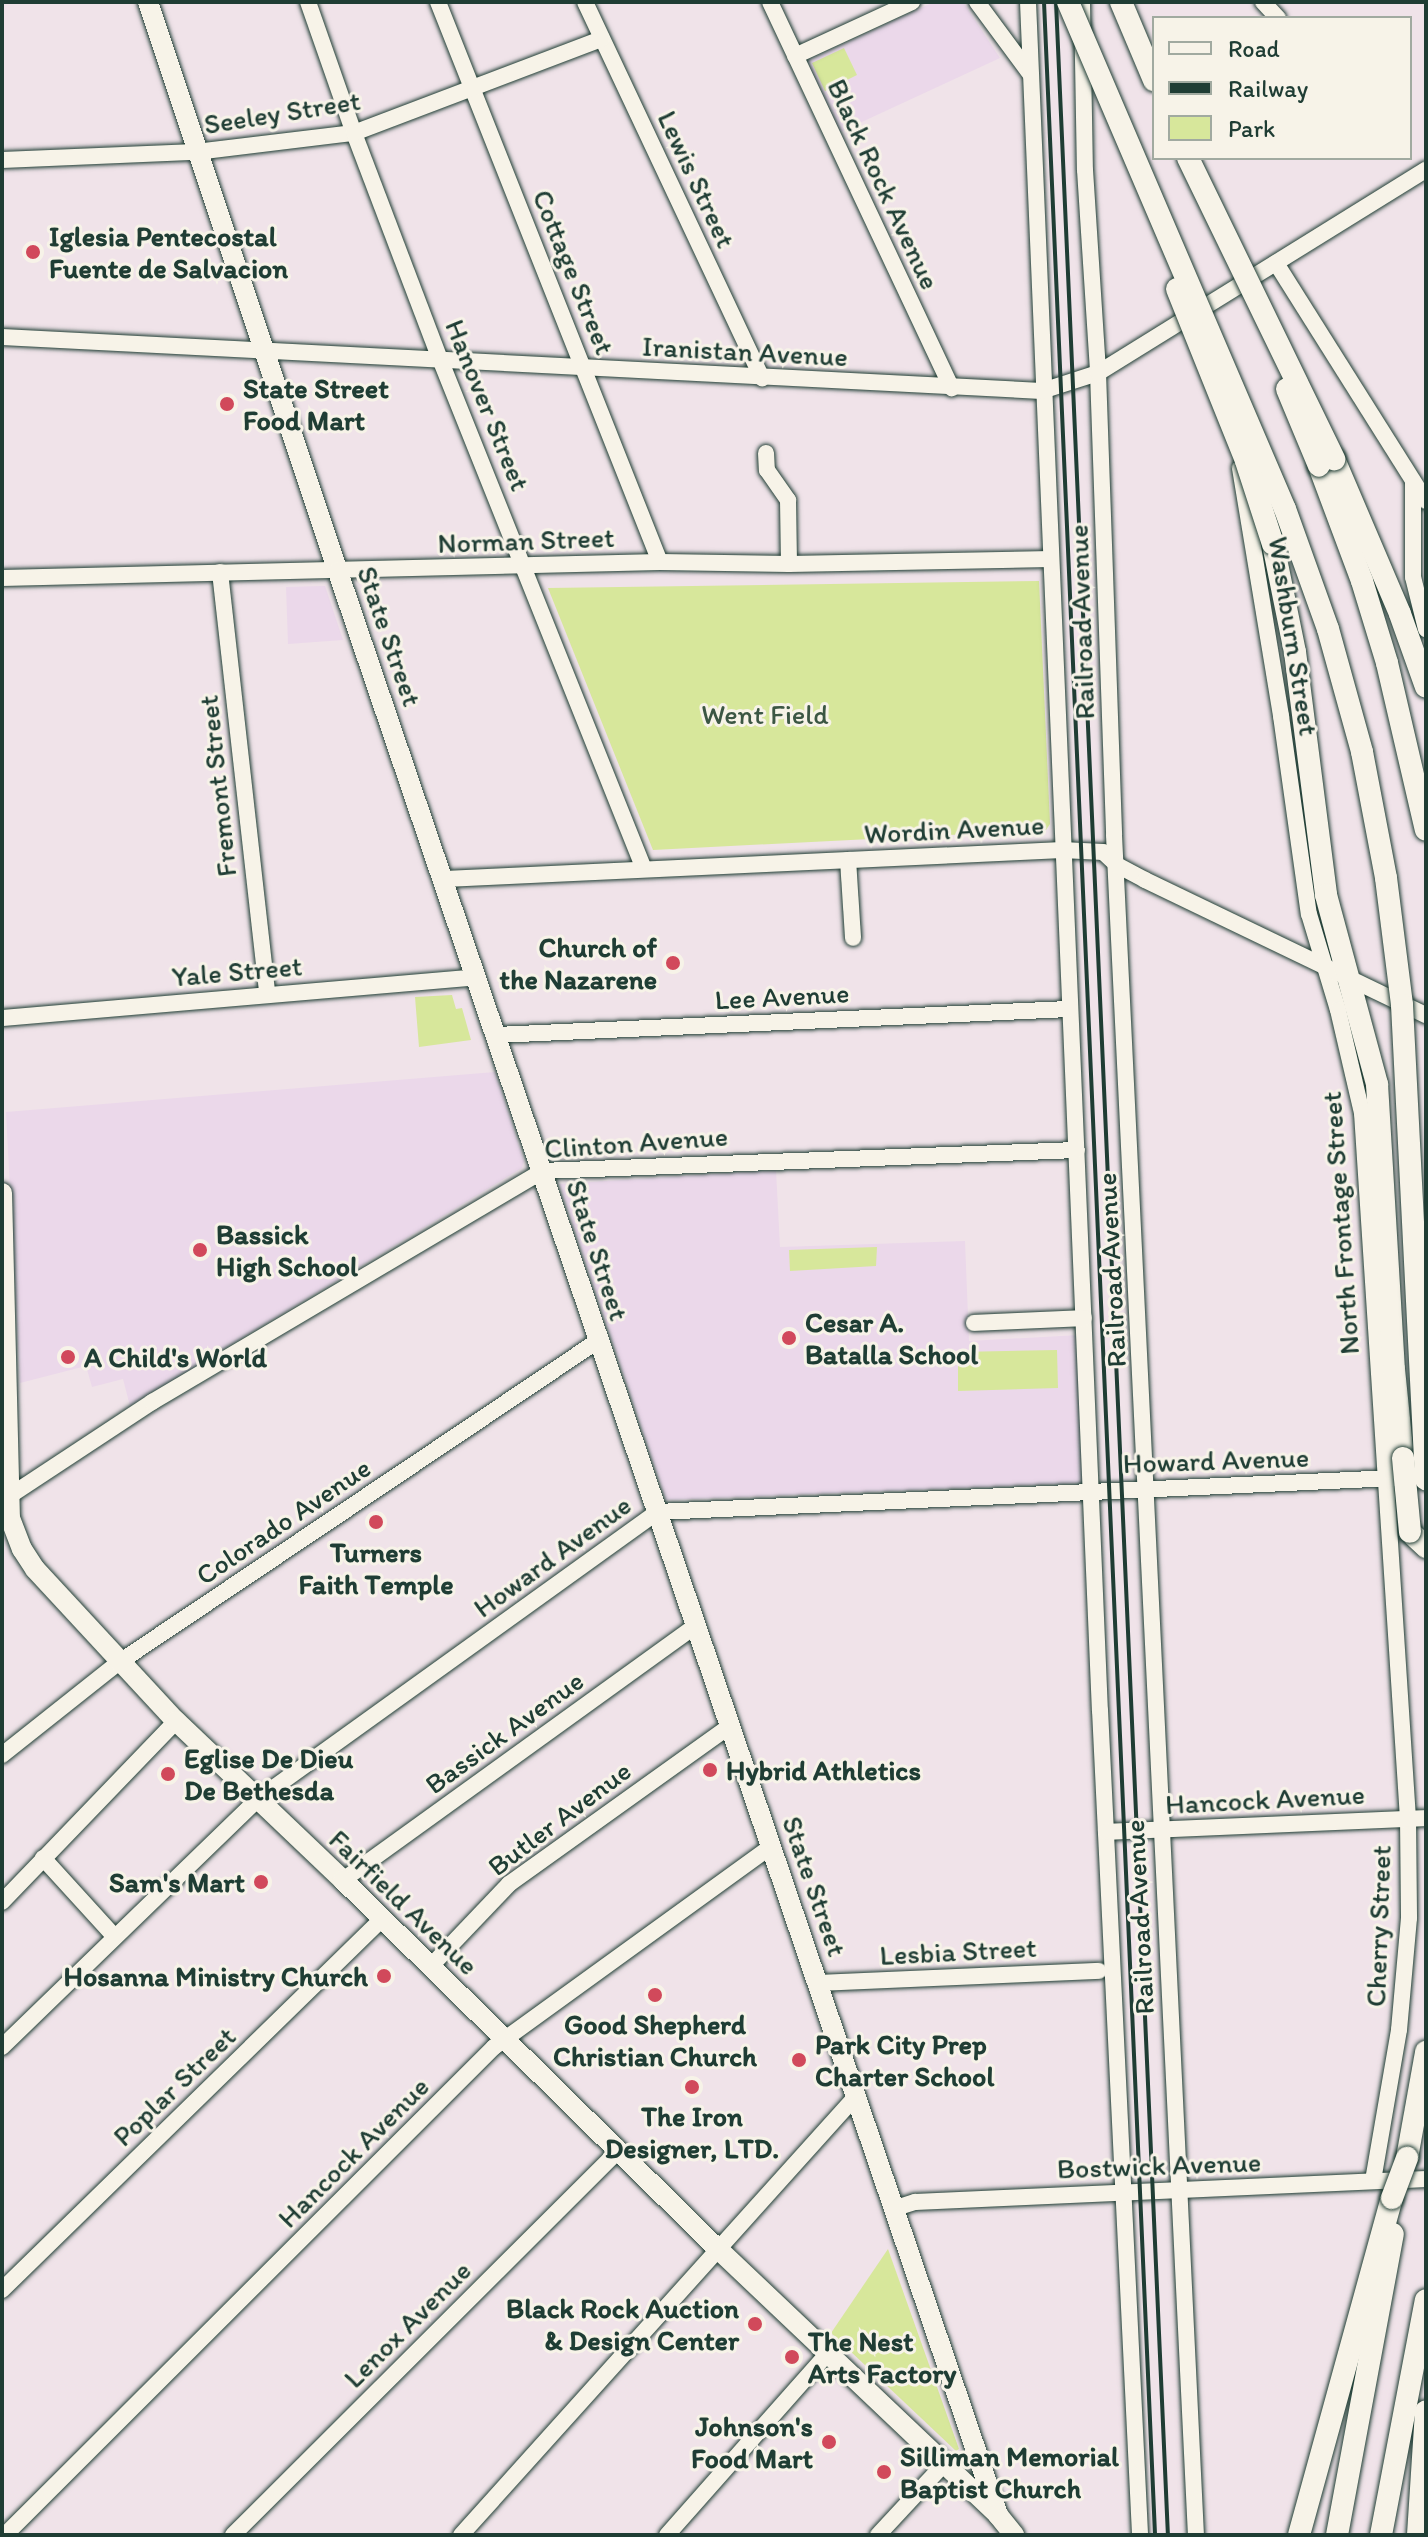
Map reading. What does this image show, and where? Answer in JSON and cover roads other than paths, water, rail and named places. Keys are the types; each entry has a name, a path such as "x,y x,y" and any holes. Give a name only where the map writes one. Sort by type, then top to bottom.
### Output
{"highway":[{"path":"1068,2 1290,522 1328,629 1362,752 1386,878 1399,976 1426,1478"},
{"path":"1121,2 1152,75"},
{"path":"1113,102 1190,324 1246,461 1273,544 1295,652 1326,895 1346,977 1369,1049 1379,1101 1393,1355 1410,1532 1426,1547"},
{"path":"1189,160 1334,459 1400,614 1426,687"},
{"path":"1189,160 1349,542 1387,663 1426,830"},
{"path":"1299,2535 1407,2158 1426,2052"},
{"path":"1337,2535 1396,2197"},
{"path":"1381,2535 1426,2300"},
{"path":"1418,2535 1426,2411"}],"main road":[{"name":"State Street","path":"148,2 338,572 445,879 998,2515"},
{"name":"Fairfield Avenue","path":"2,1193 5,1499 12,1526 28,1559 118,1663 176,1721 343,1880 717,2248 998,2515 1014,2535"},
{"path":"949,2469 969,2471 979,2458"}],"street":[{"name":"Hanover Street","path":"308,2 440,359 644,869"},
{"name":"Cottage Street","path":"438,2 660,562"},
{"name":"Lewis Street","path":"585,2 762,378"},
{"name":"Black Rock Avenue","path":"770,2 952,388"},
{"path":"795,56 912,2"},
{"path":"977,2 1032,75"},
{"name":"Railroad Avenue","path":"1028,2 1069,1009 1140,2535"},
{"name":"Railroad Avenue","path":"1082,2 1085,170 1098,373 1117,865 1196,2535"},
{"name":"Seeley Street","path":"2,160 196,152 354,133 602,39"},
{"name":"Iranistan Avenue","path":"2,337 1042,391 1098,373 1425,173"},
{"path":"1276,263 1426,501"},
{"name":"Washburn Street","path":"1184,321 1238,458 1281,716 1309,914 1326,967"},
{"path":"766,453 767,470 788,500 789,564"},
{"path":"1413,481 1416,594 1426,629"},
{"path":"1414,559 1426,546"},
{"name":"Norman Street","path":"2,578 660,562 789,564 1051,559"},
{"name":"Fremont Street","path":"220,572 267,994"},
{"name":"Wordin Avenue","path":"445,879 1062,850 1103,852 1117,865 1426,1015"},
{"path":"848,860 853,938"},
{"name":"North Frontage Street","path":"1326,967 1362,1113 1385,1479"},
{"name":"Yale Street","path":"2,1018 477,977"},
{"name":"Lee Avenue","path":"496,1035 1069,1009"},
{"name":"Clinton Avenue","path":"5,1499 152,1402 542,1171 1077,1150"},
{"path":"974,1323 1084,1318"},
{"name":"Colorado Avenue","path":"2,1755 118,1663 599,1340"},
{"name":"Howard Avenue","path":"2,2047 258,1799 657,1512 1426,1478"},
{"name":"Cherry Street","path":"1373,2181 1404,1989 1409,1918 1408,1819 1385,1479"},
{"name":"Bassick Avenue","path":"343,1880 695,1626"},
{"path":"2,1902 176,1721"},
{"name":"Butler Avenue","path":"431,1966 509,1884 730,1726"},
{"name":"Hancock Avenue","path":"1106,1832 1426,1818"},
{"name":"Hancock Avenue","path":"5,2535 504,2039 772,1846"},
{"path":"43,1858 114,1936"},
{"name":"Poplar Street","path":"2,2290 382,1919"},
{"name":"Lesbia Street","path":"820,1983 1099,1971"},
{"path":"461,2535 857,2095"},
{"name":"Lenox Avenue","path":"233,2535 619,2150"},
{"name":"Bostwick Avenue","path":"896,2208 915,2202 1426,2179"},
{"path":"667,2535 827,2354"},
{"path":"878,2535 949,2469"}],"railway":[{"path":"1044,2 1155,2535"},
{"path":"1056,2 1168,2535"}],"place":[{"name":"Iglesia Pentecostal Fuente de Salvacion","path":"33,252"},
{"name":"State Street Food Mart","path":"227,404"},
{"name":"Church of the Nazarene","path":"673,963"},
{"name":"Bassick High School","path":"200,1250"},
{"name":"Cesar A. Batalla School","path":"789,1338"},
{"name":"A Child's World","path":"68,1357"},
{"name":"Turners Faith Temple","path":"376,1522"},
{"name":"Hybrid Athletics","path":"710,1770"},
{"name":"Eglise De Dieu De Bethesda","path":"168,1774"},
{"name":"Sam's Mart","path":"261,1882"},
{"name":"Hosanna Ministry Church","path":"384,1976"},
{"name":"Good Shepherd Christian Church","path":"655,1995"},
{"name":"Park City Prep Charter School","path":"799,2060"},
{"name":"The Iron Designer, LTD.","path":"692,2087"},
{"name":"Black Rock Auction & Design Center","path":"755,2324"},
{"name":"The Nest Arts Factory","path":"792,2357"},
{"name":"Johnson's Food Mart","path":"829,2442"},
{"name":"Silliman Memorial Baptist Church","path":"884,2472"}],"park label":[{"name":"Went Field","path":"765,714"}]}
